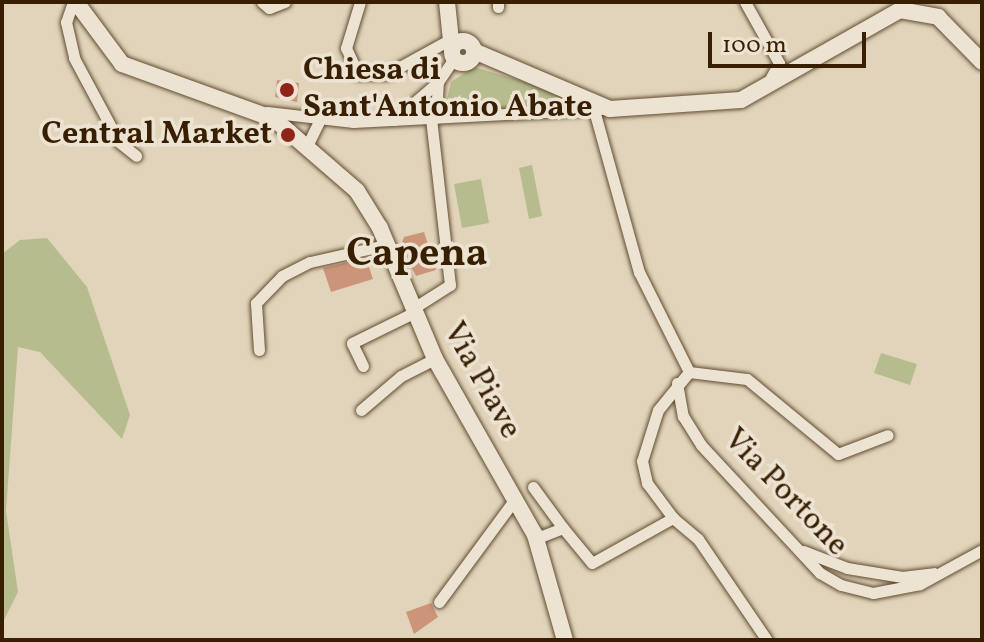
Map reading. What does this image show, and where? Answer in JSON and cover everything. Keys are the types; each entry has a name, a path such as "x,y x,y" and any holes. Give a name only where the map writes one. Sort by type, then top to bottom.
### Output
{"main road":[{"name":"Via Piave","path":"75,2 117,60 197,93 257,110 308,144 357,191 386,245 435,359 538,539 565,640"},
{"path":"448,8 471,46 602,109 726,103 757,93 877,20 907,6 938,17 976,43 982,62"},
{"path":"448,8 452,50 471,46"}],"street":[{"path":"75,2 66,22 74,58 119,142 136,156"},
{"path":"262,2 269,8 285,2"},
{"path":"360,2 346,48 358,74 387,74 452,50"},
{"path":"745,2 779,63 757,93"},
{"path":"363,366 347,345 412,311 450,285 434,118 438,82 452,50"},
{"path":"394,120 438,82"},
{"path":"412,103 417,119"},
{"path":"257,110 319,121 602,109 620,214 643,281 689,372"},
{"path":"308,144 319,121"},
{"path":"259,350 256,303 282,276 310,262 386,245"},
{"path":"361,410 401,376 435,359"},
{"path":"767,640 698,539 673,518 647,483 642,461 650,428 677,383 689,372 747,379 838,454 888,435"},
{"name":"Via Portone","path":"677,383 690,432 820,573 873,593 941,573 982,550"},
{"path":"533,487 592,563 673,518"},
{"path":"439,602 515,499"},
{"path":"538,539 563,528"},
{"path":"799,549 855,570 902,577 941,573"}],"green space":[{"path":"474,67 535,85 570,101 568,107 444,112 451,82"},
{"path":"532,165 542,216 529,219 519,168"},
{"path":"481,179 489,223 462,228 454,184"},
{"path":"47,238 87,287 130,415 122,439 40,352 18,347 6,511 18,592 2,624 2,254 20,240"},
{"path":"881,353 917,364 910,385 874,373"}],"building":[{"name":"Chiesa di Sant'Antonio Abate","path":"277,80 299,83 297,102 275,97"},
{"path":"424,232 436,270 416,276 400,247 404,237"},
{"path":"366,258 373,279 331,292 323,268"},
{"path":"431,603 438,617 414,634 406,612"}],"place":[{"name":"Chiesa di Sant'Antonio Abate","path":"287,90"},
{"name":"Central Market","path":"288,135"}],"district":[{"name":"Capena","path":"417,255"}]}
